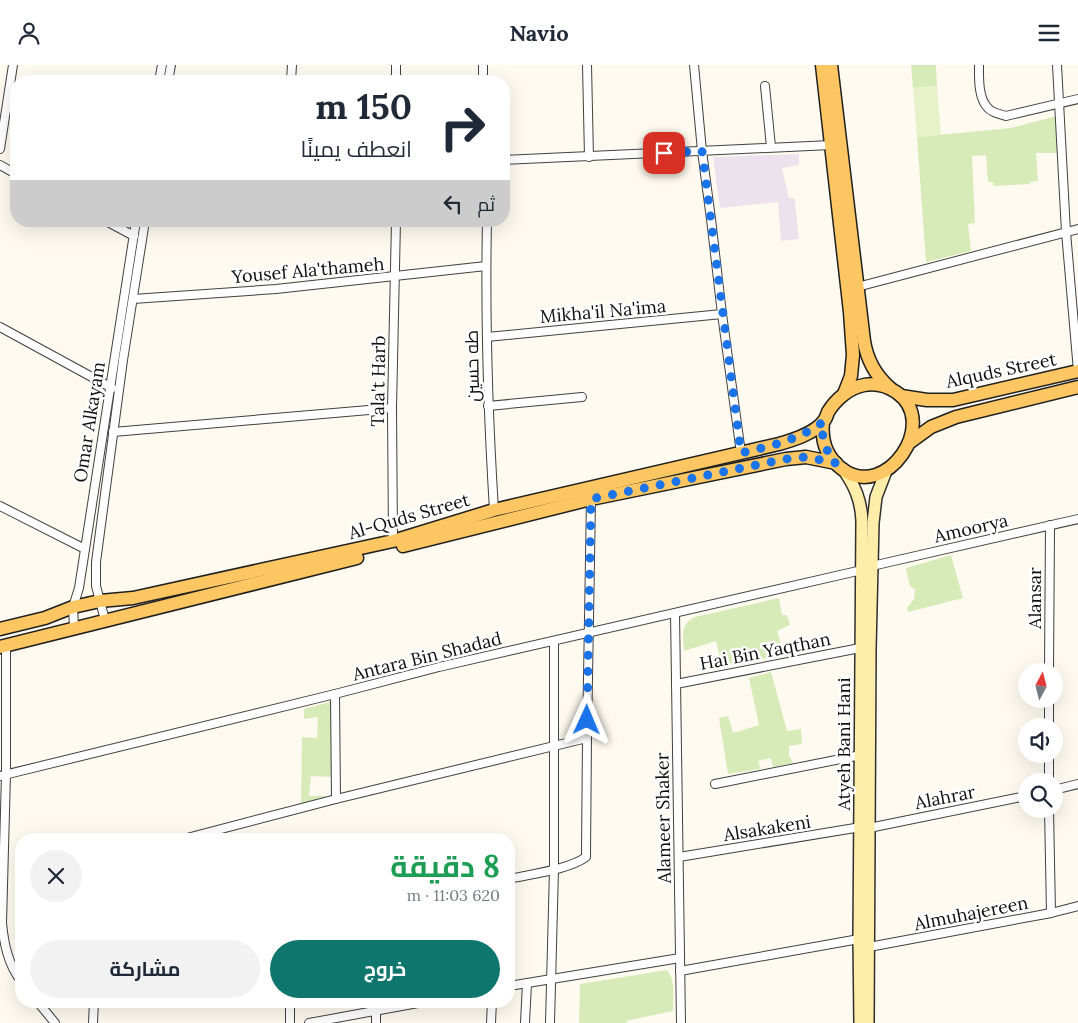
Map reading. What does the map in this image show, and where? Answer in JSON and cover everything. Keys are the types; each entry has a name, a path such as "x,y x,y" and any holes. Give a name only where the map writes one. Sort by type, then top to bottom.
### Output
{"main road":[{"path":"822,65 850,312 853,355 851,376 844,394 828,412 823,422 824,444 828,455 839,466"},
{"path":"3,646 591,499 791,458 816,458 839,466 860,477 869,477 886,471 893,466 910,443 913,431 913,418 909,406 876,373 866,352 831,65"},
{"name":"Alquds Street","path":"897,393 927,400 953,400 1078,371"},
{"path":"844,394 862,385 877,385 897,393"},
{"name":"Alquds Street","path":"910,443 931,427 956,417 1078,387"},
{"name":"Al-Quds Street","path":"0,629 45,619 73,607 100,601 133,599 393,541 494,510 789,441 807,433 823,422"},
{"name":"Atyeh Bani Hani","path":"839,466 857,493 861,507 867,568 860,648 861,755 865,828 859,939 860,1023"},
{"path":"868,1023 865,828 867,568 873,510 886,471"}],"street":[{"path":"588,65 589,157"},
{"path":"694,65 702,151 741,453"},
{"path":"978,65 982,97 987,108 995,113 1006,116 1078,99"},
{"path":"1057,65 1066,232 1078,371"},
{"path":"0,149 10,84"},
{"path":"765,86 771,147"},
{"path":"510,160 832,145"},
{"path":"117,227 134,236"},
{"name":"Omar Alkayam","path":"74,628 73,607 79,588 135,227"},
{"name":"Omar Alkayam","path":"105,620 96,586 96,562 119,390 144,227"},
{"name":"Tala't Harb","path":"393,541 392,408 396,227"},
{"name":"طه حسين","path":"487,227 488,406 494,510"},
{"path":"857,287 1078,229"},
{"name":"Yousef Ala'thameh","path":"133,299 276,289 486,266"},
{"name":"Mikha'il Na'ima","path":"487,337 722,314"},
{"path":"0,327 110,387 119,390"},
{"path":"488,406 582,397"},
{"path":"113,432 392,408"},
{"path":"515,878 554,869 586,857 591,499"},
{"path":"0,506 85,549"},
{"name":"Amoorya","path":"867,568 1078,519"},
{"name":"Alansar","path":"1049,663 1050,525"},
{"name":"Antara Bin Shadad","path":"3,775 439,667 867,568"},
{"name":"Alameer Shaker","path":"674,613 682,1023"},
{"path":"550,1023 554,869 554,641"},
{"path":"3,646 3,929 9,961 15,971"},
{"name":"Hai Bin Yaqthan","path":"676,683 860,648"},
{"path":"335,694 336,799"},
{"path":"206,833 336,799 587,738"},
{"path":"715,784 861,755"},
{"path":"1063,788 1078,784"},
{"name":"Alahrar","path":"865,828 1018,798"},
{"path":"1049,818 1051,913"},
{"name":"Alsakakeni","path":"679,857 865,828"},
{"name":"Almuhajereen","path":"868,947 1051,913 1078,906"},
{"path":"680,971 859,939"},
{"path":"515,985 680,958"},
{"path":"525,1023 527,983"},
{"path":"43,1008 55,1023"},
{"path":"93,1023 94,1008"},
{"path":"290,1008 290,1023"},
{"path":"308,1023 395,1008"},
{"path":"491,1023 492,1008"},
{"path":"376,1012 376,1023"}],"shaded area":[{"path":"799,154 799,165 782,168 789,198 794,198 799,239 781,241 778,202 720,208 713,157"}],"green space":[{"path":"911,65 936,65 937,86 913,88"},
{"path":"937,86 941,135 917,137 913,88"},
{"path":"1056,116 1057,153 1036,153 1038,181 1030,182 1030,184 993,186 993,182 988,182 986,155 972,156 975,223 968,224 971,251 926,262 917,137 1011,128"},
{"path":"951,555 963,598 908,612 907,608 914,599 915,590 910,586 906,568"},
{"path":"779,598 782,615 787,615 790,625 777,631 781,645 775,647 778,656 722,666 716,641 684,651 683,635 685,627 695,617"},
{"path":"771,672 787,731 801,729 802,744 789,746 789,755 793,763 773,767 771,758 758,761 761,769 728,774 719,718 728,716 733,733 759,725 749,678"},
{"path":"333,701 332,777 311,776 309,796 329,796 301,804 302,737 317,738 318,717 304,719 304,709"},
{"path":"667,970 673,984 673,1011 626,1021 627,1023 579,1023 580,984"}],"route":[{"path":"587,720 591,499 786,459 806,457 836,463 828,455 824,444 823,422 816,428 789,441 741,453 702,151 664,153"}]}
